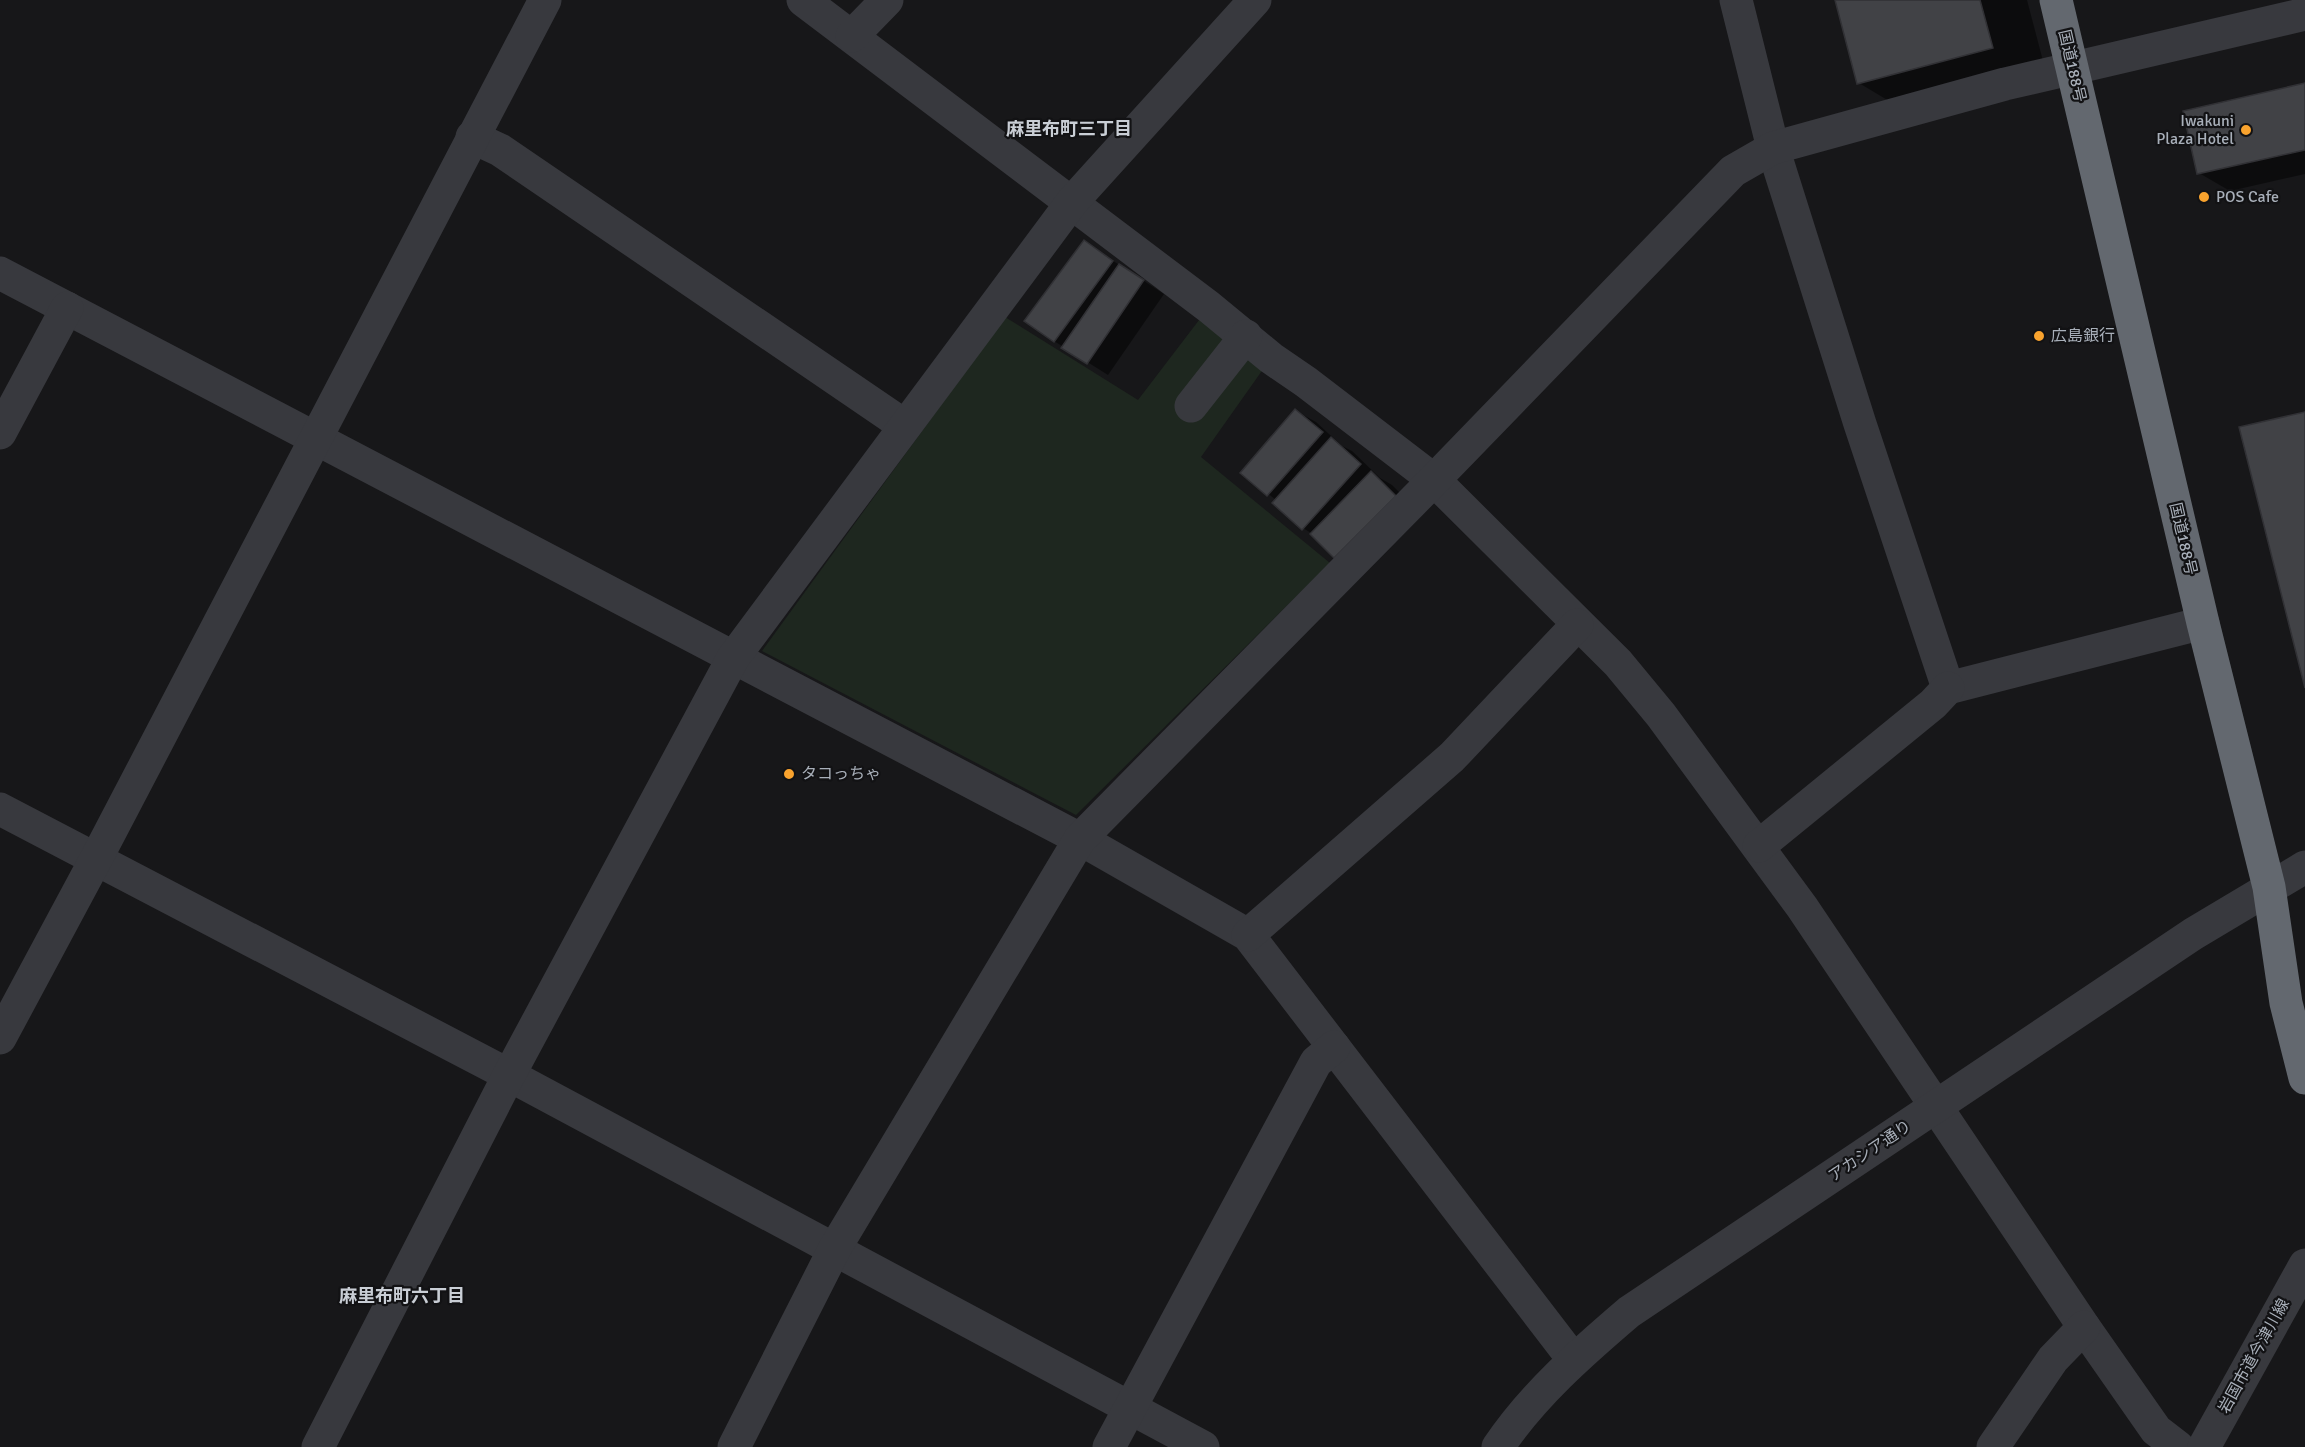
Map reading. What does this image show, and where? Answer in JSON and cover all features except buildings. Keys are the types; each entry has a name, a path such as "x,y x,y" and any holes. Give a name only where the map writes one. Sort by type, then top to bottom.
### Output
{"highway":[{"name":"国道188号","path":"2056,0 2203,623 2269,887 2286,1003 2305,1078"}],"street":[{"path":"0,1038 545,0"},
{"path":"803,0 1434,480 1577,625 1618,663 1661,715 1759,846 2084,1328 2156,1430 2178,1447"},
{"path":"852,36 887,0"},
{"path":"318,1447 509,1075 733,658 1071,202 1254,0"},
{"path":"1736,0 1773,148 1860,424 1948,688"},
{"path":"734,1447 835,1248 1080,839 1434,480 1732,171 1773,148 2004,84 2305,14"},
{"path":"472,137 500,150 905,426"},
{"path":"0,273 1080,839 1248,935 1573,1359"},
{"path":"0,433 67,308"},
{"path":"1191,406 1246,336"},
{"path":"1759,846 1933,704 1948,688 2203,623"},
{"path":"1248,935 1452,756 1577,625"},
{"path":"0,809 509,1075 1203,1447"},
{"path":"2269,887 2305,842"},
{"name":"アカシア通り","path":"1498,1447 1573,1359 1629,1312 2193,934 2305,867"},
{"path":"1109,1447 1317,1062 1334,1047"},
{"name":"岩国市道今津川線","path":"2204,1447 2305,1265"},
{"path":"1993,1447 2053,1359 2084,1328"}],"shaded area":[{"path":"1209,307 1271,358 1201,457 1330,563 1076,815 762,651 1005,317 1138,400"}],"place":[{"name":"Iwakuni Plaza Hotel","path":"2246,130"},
{"name":"POS Cafe","path":"2204,197"},
{"name":"広島銀行","path":"2039,336"},
{"name":"タコっちゃ","path":"789,774"}],"district":[{"name":"麻里布町三丁目","path":"1069,129"},
{"name":"麻里布町六丁目","path":"402,1296"}]}
